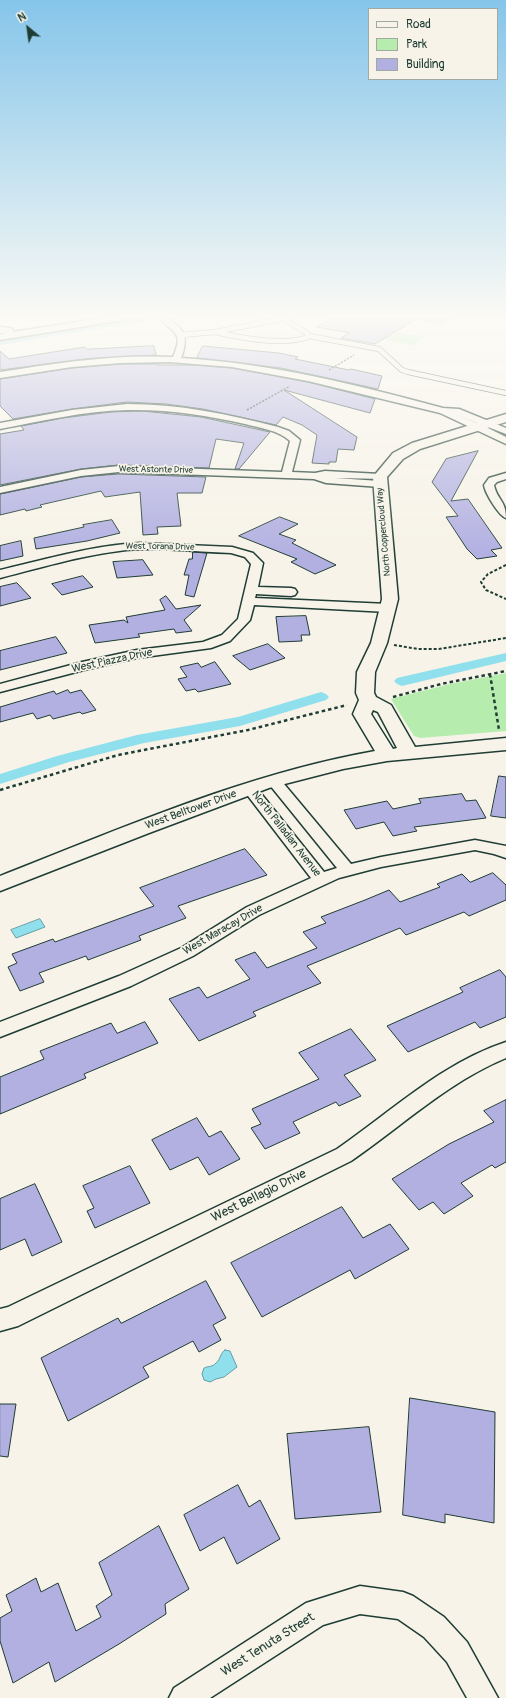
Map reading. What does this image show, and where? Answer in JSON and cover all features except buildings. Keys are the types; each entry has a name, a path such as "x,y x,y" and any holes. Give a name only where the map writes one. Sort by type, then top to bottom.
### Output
{"street":[{"path":"385,397 443,411 456,411 485,426 506,441"},
{"path":"0,426 64,414 119,407 146,406 214,414 290,435 295,440 287,474"},
{"name":"North Coppercloud Way","path":"387,755 362,714 360,702 365,693 366,672 379,643 389,604 380,481 398,456 416,446 485,426 506,418"},
{"path":"485,426 506,431"},
{"name":"West Astonte Drive","path":"0,490 81,473 113,470 314,476 325,474 380,481"},
{"path":"506,476 493,480 489,485 490,490 506,515"},
{"name":"West Torana Drive","path":"0,574 95,551 120,547 141,546 232,550 249,555 257,563 250,595"},
{"path":"250,595 389,604"},
{"name":"West Piazza Drive","path":"0,688 82,666 137,654 206,645 226,638 244,620 250,595"},
{"path":"360,702 385,709 409,753"},
{"name":"West Belltower Drive","path":"0,884 142,828 274,781 342,763 503,738"},
{"path":"274,781 348,871"},
{"name":"North Palladian Avenue","path":"250,789 322,880"},
{"name":"West Maracay Drive","path":"0,1030 125,980 187,952 253,911 334,874 381,862 475,845 502,851"},
{"name":"West Bellagio Drive","path":"0,1320 10,1318 344,1155 379,1132 445,1080 481,1060 506,1050"},
{"name":"West Tenuta Street","path":"184,1698 316,1613 360,1600 403,1606 434,1627 457,1652 483,1698"}],"path":[{"path":"506,565 482,578 481,582 486,590 506,600"},
{"path":"394,645 418,649 439,649 506,638"},
{"path":"389,698 441,684 506,671"},
{"path":"490,674 503,738"},
{"path":"0,790 118,755 248,730 360,702"}],"green space":[{"path":"506,673 506,731 420,738 414,736 391,699 450,684"}],"water":[{"path":"40,919 45,927 16,938 11,930"},
{"path":"225,1350 230,1351 237,1367 224,1377 210,1382 204,1380 202,1374 204,1368 215,1364"}],"waterway":[{"path":"402,681 506,657"},
{"path":"0,779 63,759 143,738 240,721 321,697"}]}
